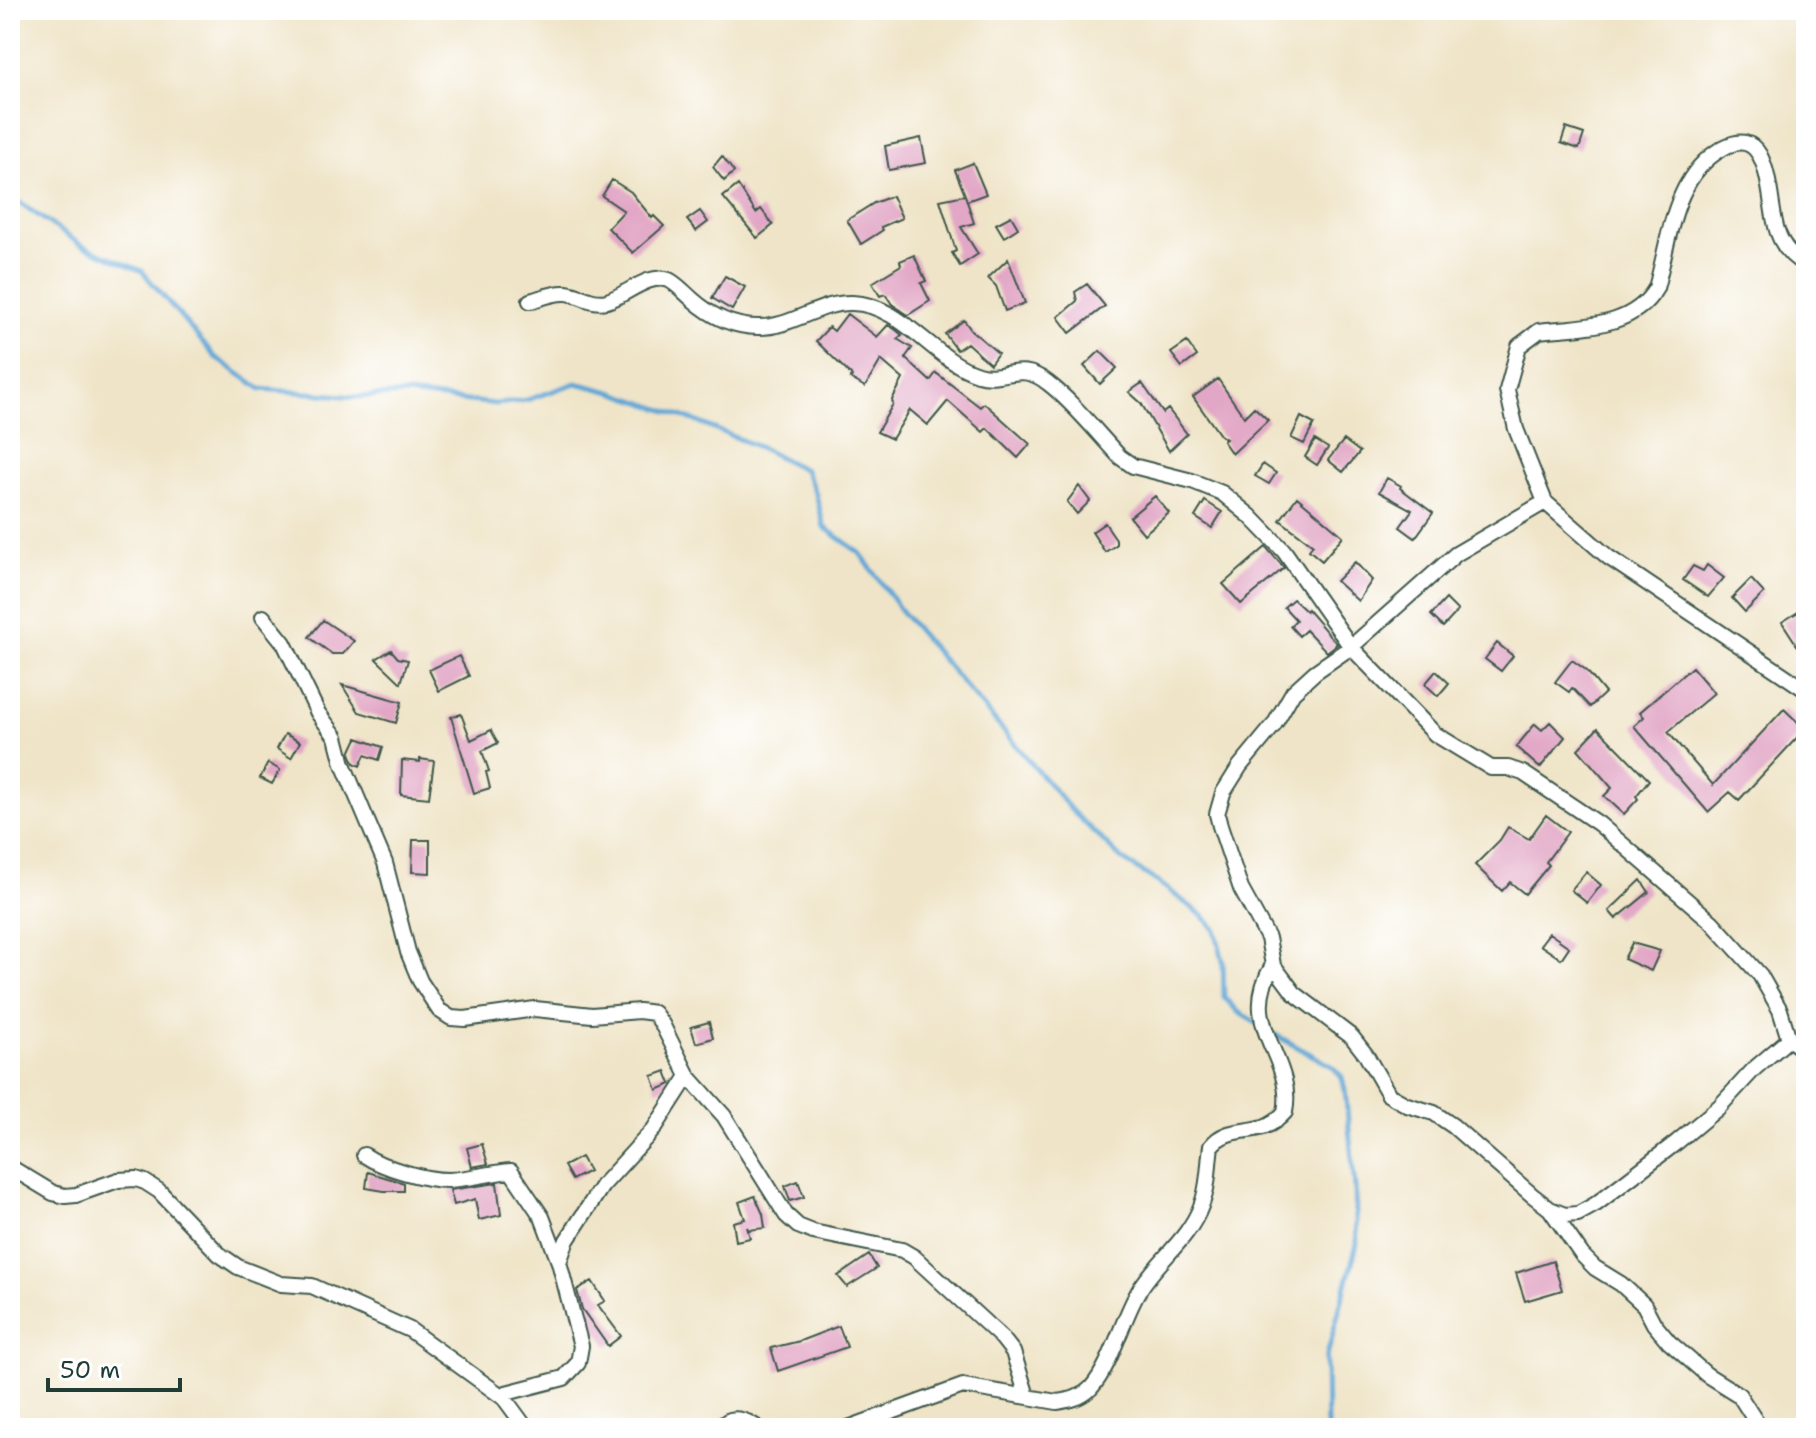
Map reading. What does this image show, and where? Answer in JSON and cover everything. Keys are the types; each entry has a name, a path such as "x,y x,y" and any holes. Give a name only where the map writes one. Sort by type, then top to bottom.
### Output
{"street":[{"path":"1806,265 1785,247 1777,231 1766,169 1760,153 1750,144 1738,142 1706,158 1681,192 1656,288 1641,308 1605,324 1539,331 1519,346 1507,390 1516,429 1545,502 1608,557 1806,690"},
{"path":"530,301 567,293 602,303 621,297 649,280 660,278 668,280 721,320 759,328 853,303 885,313 955,362 980,374 1023,371 1047,382 1120,457 1133,466 1192,481 1222,493 1250,516 1284,551 1351,647 1435,734 1491,768 1508,768 1523,773 1599,824 1686,898 1760,975 1780,1010 1789,1039 1806,1052"},
{"path":"1545,502 1456,554 1351,647 1293,692 1274,725 1240,766 1219,802 1217,814 1241,889 1268,938 1273,965 1294,993 1352,1037 1389,1095 1407,1105 1434,1113 1453,1126 1550,1209 1582,1255 1644,1305 1669,1342 1707,1375 1739,1395 1760,1428"},
{"path":"263,617 284,643 318,713 336,737 343,764 385,863 408,952 420,981 439,1010 451,1018 465,1019 535,1009 592,1015 647,1011 659,1018 688,1076 724,1116 764,1182 792,1220 813,1232 891,1246 914,1257 1008,1345 1021,1372 1027,1396"},
{"path":"848,1428 963,1386 1057,1402 1073,1399 1091,1388 1139,1291 1175,1248 1201,1209 1211,1146 1224,1135 1263,1129 1285,1112 1287,1090 1261,1016 1261,990 1273,965"},
{"path":"1550,1209 1565,1215 1578,1214 1596,1204 1719,1107 1755,1068 1789,1039"},
{"path":"559,1262 580,1216 602,1186 654,1129 688,1076"},
{"path":"364,1155 385,1166 435,1179 462,1179 511,1171 542,1217 559,1262 581,1356 572,1372 564,1378 518,1389 506,1393 504,1398"},
{"path":"10,1167 53,1193 65,1196 118,1180 145,1182 159,1191 219,1254 238,1267 281,1284 312,1286 410,1330 504,1398 526,1428"},
{"path":"720,1428 723,1423 738,1419 758,1428"}],"building":[{"path":"1566,128 1584,134 1579,149 1561,143"},
{"path":"921,138 926,163 889,170 885,146"},
{"path":"722,156 734,172 724,181 713,167"},
{"path":"973,163 986,194 967,201 955,170"},
{"path":"612,180 631,192 652,218 654,216 664,226 633,253 608,228 624,211 602,196"},
{"path":"738,185 756,213 761,209 773,225 757,238 723,197"},
{"path":"965,195 974,223 961,227 978,254 960,266 952,253 956,251 940,200"},
{"path":"892,196 902,218 881,227 883,230 861,244 847,220"},
{"path":"700,211 708,222 696,231 687,220"},
{"path":"1011,216 1018,228 1004,237 996,224"},
{"path":"914,255 926,281 921,283 930,301 908,315 892,304 885,294 880,296 872,283 901,265 900,261"},
{"path":"1008,259 1025,303 1005,311 996,286 988,278"},
{"path":"725,276 745,287 732,310 712,298"},
{"path":"1087,284 1105,306 1070,333 1058,317 1077,301 1075,292"},
{"path":"847,314 877,337 888,325 896,330 902,335 897,339 912,348 905,358 930,381 936,373 980,407 984,403 1030,444 1018,458 987,428 983,432 948,401 928,425 910,410 892,439 877,432 903,379 881,360 865,387 850,378 852,376 816,341 829,327 834,331"},
{"path":"964,320 998,353 990,364 967,343 957,350 945,334"},
{"path":"1187,342 1197,356 1182,367 1171,353"},
{"path":"1100,351 1117,368 1100,384 1084,366"},
{"path":"1218,379 1244,417 1254,407 1268,420 1232,454 1223,441 1226,439 1193,397"},
{"path":"1142,383 1163,413 1168,409 1187,434 1169,451 1141,403 1129,392"},
{"path":"1301,417 1314,424 1304,444 1291,438"},
{"path":"1315,440 1328,448 1317,465 1305,457"},
{"path":"1344,440 1360,452 1343,472 1328,460"},
{"path":"1263,464 1276,473 1269,484 1255,476"},
{"path":"1387,478 1433,513 1415,538 1400,527 1412,510 1379,492"},
{"path":"1079,486 1090,501 1077,514 1067,502"},
{"path":"1155,496 1169,513 1144,534 1130,517"},
{"path":"1297,497 1343,536 1322,561 1309,550 1313,545 1280,520"},
{"path":"1205,501 1222,512 1212,528 1195,517"},
{"path":"1105,523 1116,539 1116,545 1105,552 1092,532"},
{"path":"1266,547 1284,568 1241,604 1223,584"},
{"path":"1355,562 1372,580 1358,601 1336,581"},
{"path":"1707,565 1724,578 1708,597 1683,580 1693,566 1703,571"},
{"path":"1751,579 1764,593 1745,612 1732,598"},
{"path":"1293,599 1307,609 1337,644 1327,652 1306,630 1299,636 1290,626 1296,620 1284,607"},
{"path":"1446,599 1458,611 1443,627 1431,615"},
{"path":"1798,612 1806,624 1806,659 1782,622"},
{"path":"323,620 354,641 343,654 332,654 309,637"},
{"path":"1497,643 1513,656 1501,671 1485,659"},
{"path":"391,650 398,658 408,660 401,683 376,659"},
{"path":"459,656 469,676 439,691 429,670"},
{"path":"1572,660 1586,670 1605,693 1590,707 1572,688 1569,692 1555,682"},
{"path":"1692,667 1714,693 1668,732 1713,785 1784,709 1805,729 1739,800 1730,792 1708,812 1634,726 1644,717 1640,712"},
{"path":"1436,671 1449,683 1438,696 1425,684"},
{"path":"342,685 402,702 396,723 359,712"},
{"path":"461,714 471,740 491,730 498,743 482,751 489,771 486,772 490,788 474,793 451,717"},
{"path":"1550,722 1565,737 1540,768 1516,747 1535,724 1542,730"},
{"path":"1598,728 1649,780 1624,814 1604,796 1612,788 1578,749"},
{"path":"285,734 300,742 291,758 277,749"},
{"path":"357,738 383,747 379,760 365,755 360,766 354,763 350,753"},
{"path":"420,759 434,761 429,798 401,795 402,760 420,762"},
{"path":"268,763 280,770 272,784 260,778"},
{"path":"1546,815 1568,832 1546,862 1549,865 1525,894 1510,882 1502,891 1475,865 1500,840 1508,827 1529,839"},
{"path":"413,840 430,840 430,873 412,872"},
{"path":"1586,872 1601,885 1587,903 1571,890"},
{"path":"1641,880 1649,892 1616,919 1609,911"},
{"path":"1549,933 1569,947 1561,959 1540,945"},
{"path":"1632,943 1660,951 1651,971 1624,959"},
{"path":"709,1022 713,1038 696,1043 691,1027"},
{"path":"666,1071 671,1084 657,1090 652,1076"},
{"path":"482,1144 488,1164 472,1167 467,1148"},
{"path":"581,1157 589,1171 572,1180 564,1166"},
{"path":"368,1172 404,1183 404,1191 366,1188"},
{"path":"798,1181 804,1197 790,1201 785,1186"},
{"path":"497,1183 501,1215 479,1220 475,1199 454,1205 450,1190"},
{"path":"755,1196 765,1228 749,1230 747,1227 750,1238 736,1241 733,1222 745,1219 739,1202"},
{"path":"869,1255 877,1268 847,1287 838,1276"},
{"path":"1553,1261 1562,1290 1525,1301 1516,1273"},
{"path":"592,1281 605,1301 598,1305 621,1336 608,1346 582,1309 577,1290"},
{"path":"839,1326 847,1347 778,1371 771,1348"}],"waterway":[{"path":"10,196 81,245 142,271 215,357 261,389 357,397 406,394 496,404 527,400 576,383 693,420 805,470 816,494 824,527 860,553 901,611 1072,811 1123,860 1158,882 1215,929 1223,961 1224,997 1238,1012 1260,1025"},
{"path":"1272,1033 1332,1066 1342,1077 1345,1090 1355,1187 1357,1244 1326,1359 1327,1428"}]}
